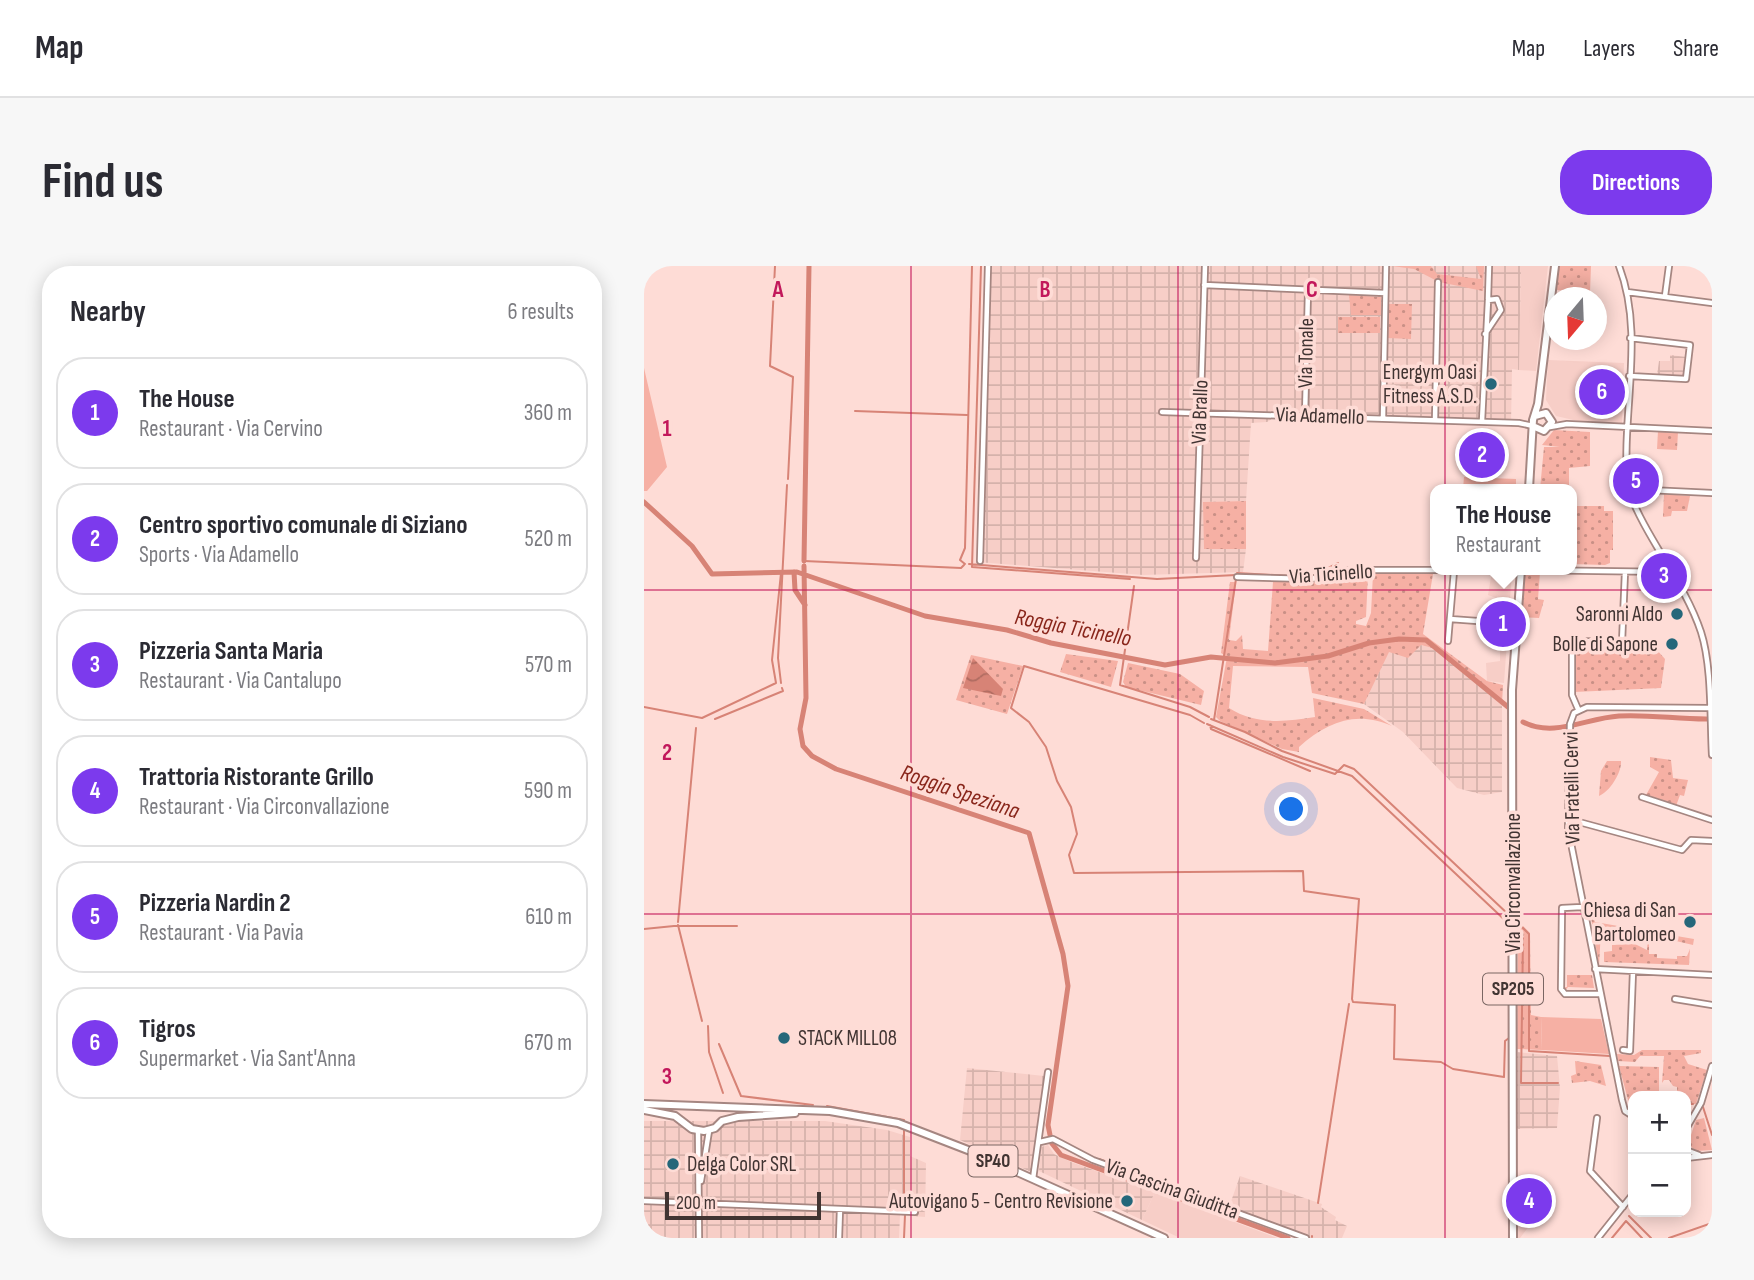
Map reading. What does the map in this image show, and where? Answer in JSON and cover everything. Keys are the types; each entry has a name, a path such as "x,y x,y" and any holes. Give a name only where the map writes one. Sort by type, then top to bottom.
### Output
{"main road":[{"path":"1530,484 1535,417 1555,266"},
{"path":"1533,453 1549,428 1549,416 1540,390"},
{"path":"1535,417 1540,413 1549,416"},
{"path":"1534,427 1541,431 1549,428"},
{"name":"Via Circonvallazione","path":"1513,1238 1512,690 1522,575"},
{"name":"SP40","path":"644,1104 814,1111 898,1123 1164,1238"},
{"name":"SP40","path":"644,1110 675,1116 698,1131 709,1131 722,1121 738,1117 814,1111"}],"street":[{"path":"980,561 988,266"},
{"name":"Via Brallo","path":"1196,558 1205,266"},
{"path":"1383,418 1386,266"},
{"path":"1482,421 1489,266"},
{"path":"1619,266 1627,292 1630,338 1628,489 1635,510 1692,609 1704,645 1710,688 1708,711 1712,755"},
{"path":"1665,296 1669,266"},
{"path":"1435,420 1438,282"},
{"path":"1204,285 1385,293"},
{"name":"Via Tonale","path":"1305,416 1308,291"},
{"path":"1627,292 1712,303"},
{"path":"1485,334 1501,310 1497,299 1488,300"},
{"path":"1629,376 1686,379 1690,345 1630,338"},
{"name":"Via Adamello","path":"1163,412 1519,423"},
{"path":"1549,416 1567,424"},
{"path":"1519,423 1535,417"},
{"path":"1519,423 1534,427"},
{"path":"1549,428 1567,424 1712,431"},
{"path":"1628,489 1712,493"},
{"name":"Via Ticinello","path":"1237,577 1311,579 1351,570 1430,571"},
{"path":"1577,571 1670,572"},
{"path":"1578,709 1572,695 1573,640 1622,642 1625,572"},
{"path":"1448,641 1454,575"},
{"path":"1449,619 1491,622"},
{"path":"1704,645 1712,647"},
{"name":"Via Fratelli Cervi","path":"1628,1112 1624,1108 1582,907 1568,819 1570,724 1578,709 1708,711"},
{"path":"1642,797 1712,820"},
{"path":"1568,819 1682,850 1691,840 1712,841"},
{"path":"1582,907 1562,908 1561,989 1565,994 1600,994"},
{"path":"1595,969 1712,975"},
{"path":"1623,1050 1630,1051 1633,971"},
{"path":"1675,999 1712,1005"},
{"path":"1691,1120 1701,1103 1712,1066"},
{"path":"1033,1180 1048,1072"},
{"path":"1597,1118 1590,1171 1623,1207"},
{"path":"698,1131 699,1238"},
{"path":"700,1182 709,1131"},
{"name":"Via Cascina Giuditta","path":"1040,1142 1053,1139 1093,1160 1306,1238"},
{"path":"1691,1151 1704,1155"},
{"path":"1691,1157 1712,1155"},
{"path":"1598,1238 1628,1200"},
{"path":"644,1201 915,1212"},
{"path":"839,1238 840,1209"}],"shaded area":[{"path":"985,266 1521,266 1519,370 1512,369 1511,425 1272,419 1251,423 1246,501 1204,502 1204,549 1246,549 1243,572 1143,575 977,562"},
{"path":"1392,266 1431,266 1437,274 1481,279 1476,266 1484,266 1483,291 1439,282 1414,269"},
{"path":"1521,266 1548,266 1536,371 1519,370"},
{"path":"1559,266 1591,266 1590,287 1556,287"},
{"path":"1349,295 1381,297 1381,315 1351,315"},
{"path":"1389,304 1412,304 1411,339 1388,338"},
{"path":"1338,317 1380,317 1380,333 1338,333"},
{"path":"1670,355 1687,357 1685,376 1657,375 1659,361 1670,361"},
{"path":"1548,360 1624,363 1622,424 1582,422 1556,416 1546,400"},
{"path":"644,368 667,467 647,491 644,491"},
{"path":"1554,430 1590,432 1590,466 1569,468 1569,484 1540,484 1544,447 1560,447 1542,445"},
{"path":"1658,431 1678,432 1677,450 1657,449"},
{"path":"1464,477 1516,479 1516,484 1463,484"},
{"path":"1664,494 1690,496 1687,511 1672,511 1671,516 1663,517"},
{"path":"1246,501 1246,549 1204,549 1203,502"},
{"path":"1577,506 1604,506 1604,511 1613,511 1613,550 1610,550 1610,563 1577,564"},
{"path":"1346,574 1368,574 1366,617 1356,621 1356,624 1366,626 1371,613 1373,574 1433,575 1423,634 1487,681 1503,685 1502,704 1436,649 1421,645 1408,658 1389,652 1364,704 1312,693 1308,667 1233,666 1229,708 1249,717 1270,721 1315,717 1313,698 1364,709 1392,726 1366,719 1342,721 1310,738 1299,747 1299,752 1282,749 1220,721 1216,717 1227,657 1221,653 1230,582 1236,582 1229,640 1236,641 1242,635 1243,649 1268,651 1273,582 1316,582"},
{"path":"1491,575 1512,575 1504,683 1487,681 1486,663 1500,661 1500,645 1487,643 1496,598 1488,595"},
{"path":"1525,575 1540,575 1538,599 1544,600 1539,618 1521,617"},
{"path":"1627,644 1656,649 1665,659 1661,688 1574,692 1576,649 1615,650 1616,647 1627,648"},
{"path":"1421,645 1436,649 1502,704 1502,792 1484,795 1457,788 1403,732 1364,704 1389,651"},
{"path":"1066,654 1118,661 1111,687 1060,672"},
{"path":"971,655 1023,666 1007,714 956,700"},
{"path":"1128,663 1180,674 1204,691 1201,705 1126,687 1123,682"},
{"path":"1650,757 1671,760 1673,778 1688,780 1684,796 1680,795 1676,806 1701,814 1653,799 1646,795 1659,772 1650,767"},
{"path":"1607,761 1621,761 1621,765 1611,786 1599,796 1601,771"},
{"path":"1585,901 1592,907 1595,922 1694,939 1693,945 1659,937 1656,944 1649,944 1649,954 1657,954 1657,958 1677,959 1677,956 1687,956 1690,949 1689,965 1604,962 1604,952 1612,951 1612,945 1635,944 1647,950 1648,934 1641,930 1601,930 1599,966 1590,911"},
{"path":"1518,921 1530,933 1531,1015 1541,1017 1542,1050 1517,1049"},
{"path":"1567,975 1592,975 1594,988 1568,987 1565,991 1563,987 1567,987"},
{"path":"1541,1017 1601,1019 1609,1054 1542,1050"},
{"path":"1642,1050 1701,1050 1701,1053 1684,1056 1688,1064 1707,1070 1696,1104 1691,1104 1691,1091 1677,1091 1677,1087 1669,1080 1662,1083 1664,1056 1640,1056 1635,1062 1618,1061 1617,1054 1634,1055"},
{"path":"1517,1052 1557,1056 1560,1088 1557,1128 1516,1129"},
{"path":"1575,1061 1601,1065 1606,1086 1590,1081 1572,1083 1571,1076 1576,1074"},
{"path":"1619,1066 1659,1067 1659,1091 1628,1091 1628,1100"},
{"path":"967,1068 1044,1076 1031,1172 960,1140"},
{"path":"1704,1118 1712,1150 1696,1151 1691,1147 1691,1135 1696,1120"},
{"path":"644,1121 825,1121 887,1130 910,1137 910,1156 926,1163 925,1217 900,1215 899,1238 644,1238"},
{"path":"1048,1145 1054,1154 1071,1162 1155,1192 1142,1220 1039,1171 1041,1147"},
{"path":"1240,1176 1322,1204 1321,1207 1336,1217 1335,1220 1347,1226 1342,1238 1310,1238 1229,1207"},
{"path":"1517,1176 1540,1180 1541,1211 1520,1238 1516,1238"},
{"path":"1155,1192 1277,1238 1180,1238 1142,1220"}],"water":[{"path":"973,658 1003,689 1001,696 963,688"}],"waterway":[{"path":"775,266 770,366 793,377 788,479"},
{"name":"Roggia Speziana","path":"804,561 809,266"},
{"path":"965,564 960,560 965,548 972,266"},
{"path":"981,266 972,567 1130,579"},
{"path":"855,411 967,415"},
{"path":"781,683 778,658 787,485"},
{"name":"Roggia Ticinello","path":"644,502 692,546 712,574 797,572 925,616 1007,630 1051,643 1165,665 1211,657 1275,663 1328,656 1369,643 1399,639 1426,640 1508,707"},
{"path":"804,561 961,568 964,565"},
{"path":"1237,573 1311,577 1338,563"},
{"path":"969,564 1157,579 1236,575"},
{"name":"Roggia Speziana","path":"804,566 806,698 800,729 803,746 812,756 836,769 1029,833 1063,954 1068,986 1048,1125 1050,1135"},
{"path":"794,572 795,590 805,605"},
{"path":"644,707 702,718 776,683 772,660 781,573"},
{"path":"1214,720 1236,579"},
{"path":"1134,586 1120,685 1190,707 1209,717"},
{"path":"1204,723 1190,715 1024,666 1011,708 1029,722 1046,747 1057,781 1071,807 1077,834 1069,855 1074,873 1303,871 1304,891 1359,899 1352,999 1353,1002 1395,1005 1394,1059 1441,1062 1453,1069 1504,1077 1505,1041 1509,1038"},
{"path":"715,719 783,691 782,688"},
{"name":"Roggia Ticinello","path":"1523,722 1558,728 1619,716 1712,719"},
{"path":"1211,719 1245,732 1282,751 1352,776 1509,924"},
{"path":"1207,724 1283,757 1335,774 1344,765 1354,769 1509,915"},
{"path":"1210,725 1211,729 1310,771"},
{"path":"678,922 696,728"},
{"path":"1518,923 1529,934 1529,1051 1610,1056"},
{"path":"678,925 702,1021"},
{"path":"644,929 737,926"},
{"path":"1517,932 1523,938 1521,1083 1558,1083"},
{"path":"1318,1203 1349,1004"},
{"path":"708,1026 709,1052 723,1093"},
{"path":"719,1044 741,1096 813,1105"},
{"path":"827,1106 904,1120"},
{"path":"1703,1107 1712,1135"},
{"path":"904,1129 904,1205"},
{"name":"Roggia Speziana","path":"1050,1141 1061,1155 1288,1238"},
{"path":"1099,1159 1229,1206"},
{"path":"904,1238 905,1215"},
{"path":"1630,1217 1651,1238"},
{"path":"1612,1238 1626,1221 1642,1238"},
{"path":"1669,1238 1712,1223"}],"place":[{"name":"Energym Oasi Fitness A.S.D.","path":"1491,384"},
{"name":"Tigros","path":"1602,392"},
{"name":"Centro sportivo comunale di Siziano","path":"1482,455"},
{"name":"Pizzeria Nardin 2","path":"1636,481"},
{"name":"Pizzeria Santa Maria","path":"1664,576"},
{"name":"Saronni Aldo","path":"1677,614"},
{"name":"The House","path":"1503,624"},
{"name":"Bolle di Sapone","path":"1672,644"},
{"name":"Chiesa di San Bartolomeo","path":"1690,922"},
{"name":"STACK MILL08","path":"784,1038"},
{"name":"Delga Color SRL","path":"673,1164"},
{"name":"Autovigano 5 - Centro Revisione","path":"1127,1201"},
{"name":"Trattoria Ristorante Grillo","path":"1529,1201"}]}
